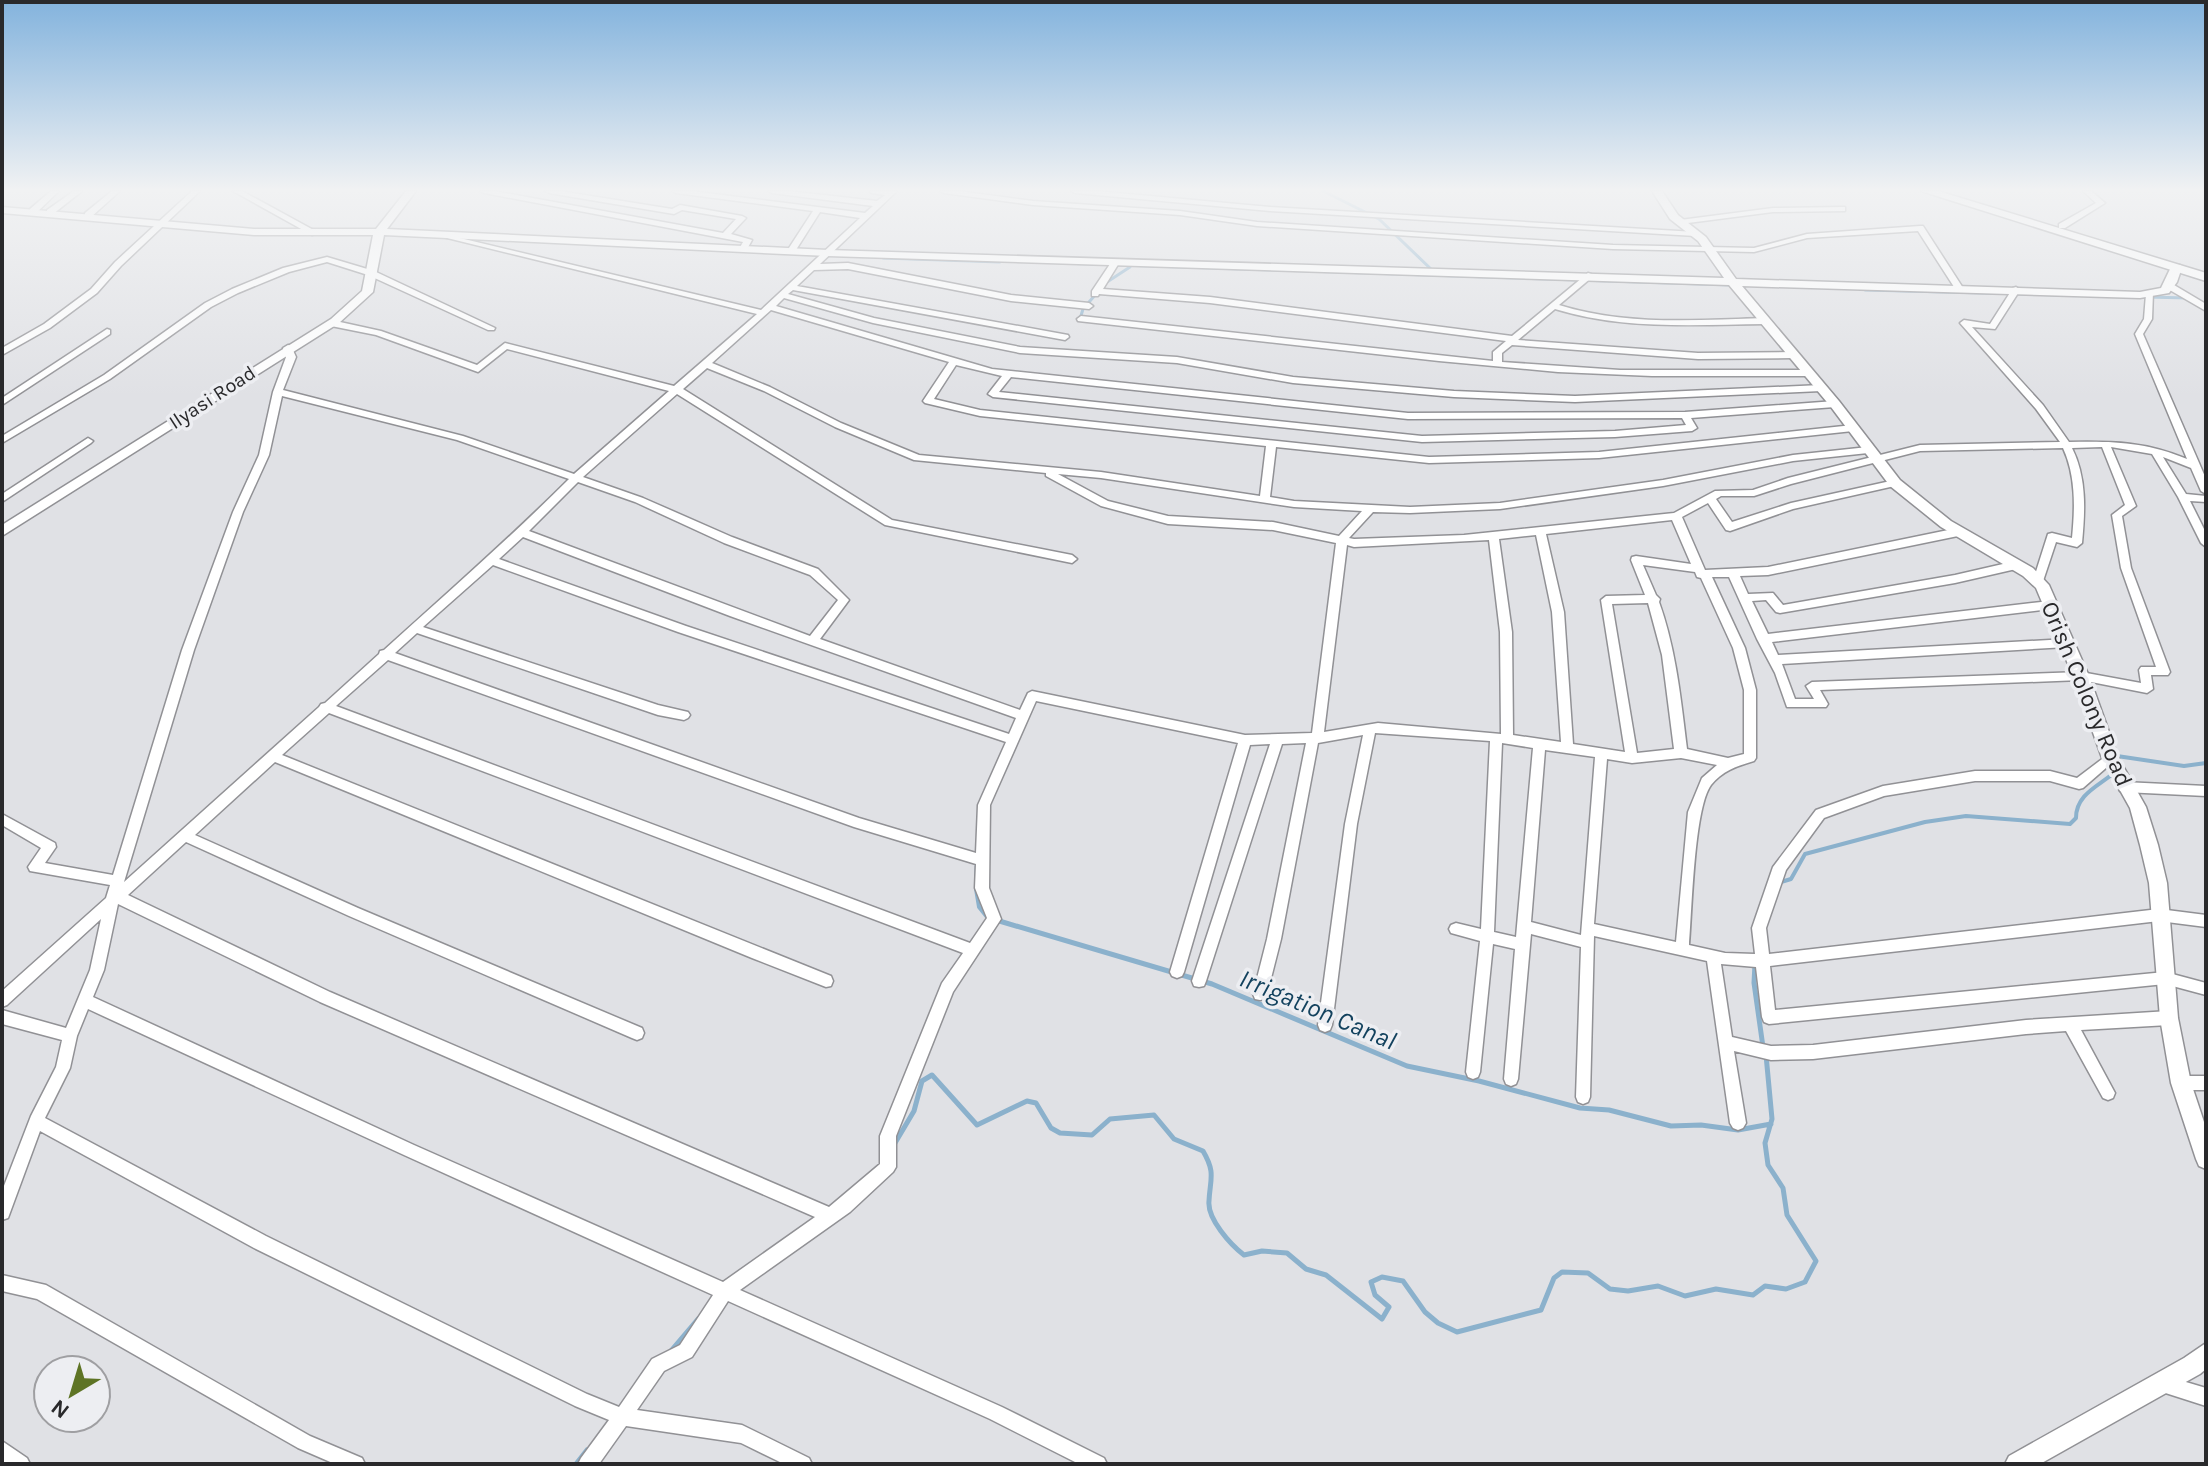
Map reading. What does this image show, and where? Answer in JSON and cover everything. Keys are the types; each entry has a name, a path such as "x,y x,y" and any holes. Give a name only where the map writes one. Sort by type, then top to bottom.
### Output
{"main road":[{"name":"Ilyasi Road","path":"2,531 331,323 367,292 374,259"},
{"path":"1012,259 2150,294 2171,287 2176,267"},
{"name":"Orish Colony Road","path":"1717,259 1895,483 1958,532 2038,581 2081,676 2110,758 2122,784 2138,807 2158,883 2169,1018 2181,1083 2206,1158"},
{"path":"2152,259 2206,277"},
{"path":"2171,259 2206,270"},
{"path":"2017,1464 2192,1366 2206,1354"}],"street":[{"path":"2,352 47,326 94,291 125,259"},
{"path":"2,440 107,377 208,305 286,270 325,259"},
{"path":"328,259 371,273 491,328"},
{"path":"546,259 767,310 1008,374 1408,416 1685,415 1835,404"},
{"path":"2,1000 115,894 185,836 522,532 574,480 822,259"},
{"path":"1940,259 1959,288"},
{"path":"1048,351 1081,319 1115,263"},
{"path":"814,267 848,266 1011,298 1089,306"},
{"path":"1497,364 1498,352 1588,276"},
{"path":"2171,287 2206,308"},
{"path":"2016,290 1992,327 1964,323 2058,431 2073,458 2081,505 2077,543 2052,537 2038,581"},
{"path":"787,291 1065,337"},
{"path":"787,291 930,333 1020,350 1177,360 1293,380 1454,394 1575,399 1821,388"},
{"path":"1096,291 1210,300 1512,341 1698,356 1793,355"},
{"path":"2150,294 2148,319 2139,334 2206,491"},
{"path":"1555,306 1578,315 1636,320 1765,321"},
{"path":"1081,319 1562,370 1807,373"},
{"path":"331,323 378,333 478,369 505,346 678,390 889,523 1072,559"},
{"path":"2,402 107,332"},
{"path":"2,1212 9,1175 63,1068 70,1036 97,970 115,894 188,650 238,512 264,455 278,392 291,357 288,348"},
{"path":"954,361 928,401 980,413 1271,446 1429,460 1599,455 1853,428"},
{"path":"706,364 917,458 1044,470 1265,500 1370,508 1410,510 1561,500 1793,458 1920,448 2105,444 2155,451 2193,465"},
{"path":"1008,374 993,394 1422,439 1615,434 1692,428 1685,415"},
{"path":"278,392 460,438 639,500 728,540 814,572 844,600 813,640"},
{"path":"2,499 88,441"},
{"path":"1733,573 1791,704 1822,704 1812,686 2081,676 2147,689 2145,670 2164,672 2126,568 2117,515 2131,506 2105,444"},
{"path":"1265,500 1271,446"},
{"path":"2155,451 2206,543"},
{"path":"1044,470 1105,504 1156,517 1273,526 1354,543 1494,537 1676,516 1719,493 1754,493 1872,454"},
{"path":"1710,498 1730,527 1791,506 1895,483"},
{"path":"2183,497 2206,499"},
{"path":"1260,994 1315,738 1342,540 1370,508"},
{"path":"587,1464 658,1365 686,1351 725,1291 830,1216 888,1167 888,1136 947,988 994,919 982,888 984,805 1032,696 1245,740 1315,738 1370,729 1502,739 1632,758 1681,753 1728,763 1750,758 1750,690 1739,648 1676,516"},
{"path":"522,532 1023,716"},
{"path":"1681,753 1670,657 1655,599 1636,560 1702,571 1768,571 1958,532"},
{"path":"1541,533 1558,612 1567,748"},
{"path":"1473,1072 1502,739 1506,632 1494,537"},
{"path":"491,560 682,629 1014,740"},
{"path":"1745,598 1769,596 1780,609 1955,579 2016,565"},
{"path":"1632,758 1606,600 1655,599"},
{"path":"1763,639 2050,605"},
{"path":"413,628 658,710 684,715"},
{"path":"1774,660 2067,643"},
{"path":"384,654 858,823 983,861"},
{"path":"325,707 973,950"},
{"path":"1325,1025 1351,824 1370,729"},
{"path":"1199,981 1278,739"},
{"path":"1177,972 1245,740"},
{"path":"1524,945 1527,860 1539,744"},
{"path":"1583,1097 1588,936 1601,753"},
{"path":"272,756 438,820 718,939 826,981"},
{"path":"2110,758 2079,784 2050,776 1975,776 1883,791 1820,814 1780,867 1759,928 1755,961 1769,1017 2165,978 2206,989"},
{"path":"1682,948 1694,812 1706,782 1728,763"},
{"path":"2122,784 2206,791"},
{"path":"2,819 50,847 35,867 115,894 325,997 830,1216"},
{"path":"185,836 287,884 637,1033"},
{"path":"1511,1079 1525,926 1755,961 2159,915 2206,921"},
{"path":"1456,929 1524,945"},
{"path":"1713,956 1738,1123"},
{"path":"86,1001 409,1150 996,1413 1098,1464"},
{"path":"2,1017 70,1036"},
{"path":"1725,1042 1771,1053 1813,1052 2070,1025 2169,1018"},
{"path":"2070,1025 2108,1093"},
{"path":"2181,1083 2206,1083"},
{"path":"36,1121 260,1242 581,1400 622,1417 742,1434 803,1464"},
{"path":"2,1283 40,1291 304,1442 356,1464"},
{"path":"2159,1383 2206,1397"},
{"path":"2,1450 21,1464"}],"waterway":[{"path":"924,259 1000,262"},
{"path":"1421,259 1433,271"},
{"path":"1061,263 1732,285"},
{"path":"1104,284 1130,267"},
{"path":"1865,290 2188,298"},
{"path":"1080,319 1083,309 1096,294"},
{"name":"Irrigation Canal","path":"2117,760 2117,756 2184,766 2206,763"},
{"name":"Irrigation Canal","path":"1781,882 1791,879 1805,854 1925,822 1966,816 2070,824 2076,818 2084,797 2115,772"},
{"name":"Irrigation Canal","path":"976,880 980,805"},
{"name":"Irrigation Canal","path":"976,889 979,907 987,917"},
{"name":"Irrigation Canal","path":"1001,921 996,920 1212,984 1407,1066 1479,1081 1580,1108 1609,1110 1671,1126 1701,1125 1738,1130 1771,1124"},
{"name":"Irrigation Canal","path":"1755,964 1754,983 1763,1047"},
{"name":"Irrigation Canal","path":"1766,1055 1771,1124"},
{"name":"Irrigation Canal","path":"895,1143 914,1111 922,1081 932,1075 977,1125 1027,1101 1036,1103 1051,1128 1060,1133 1092,1135 1110,1119 1154,1115 1174,1139 1203,1151 1211,1171 1209,1208 1212,1216 1244,1255 1262,1251 1287,1253 1306,1269 1326,1275 1382,1319 1389,1307 1375,1295 1371,1282 1382,1277 1403,1281 1425,1312 1438,1323 1457,1332 1541,1310 1554,1278 1562,1272 1588,1273 1610,1289 1628,1291 1658,1286 1685,1296 1716,1289 1753,1295 1765,1286 1786,1289 1805,1282 1816,1261 1787,1215 1783,1188 1768,1165 1765,1143 1771,1124"},
{"name":"Irrigation Canal","path":"670,1352 698,1319"},
{"name":"Irrigation Canal","path":"576,1464 587,1450"}]}
